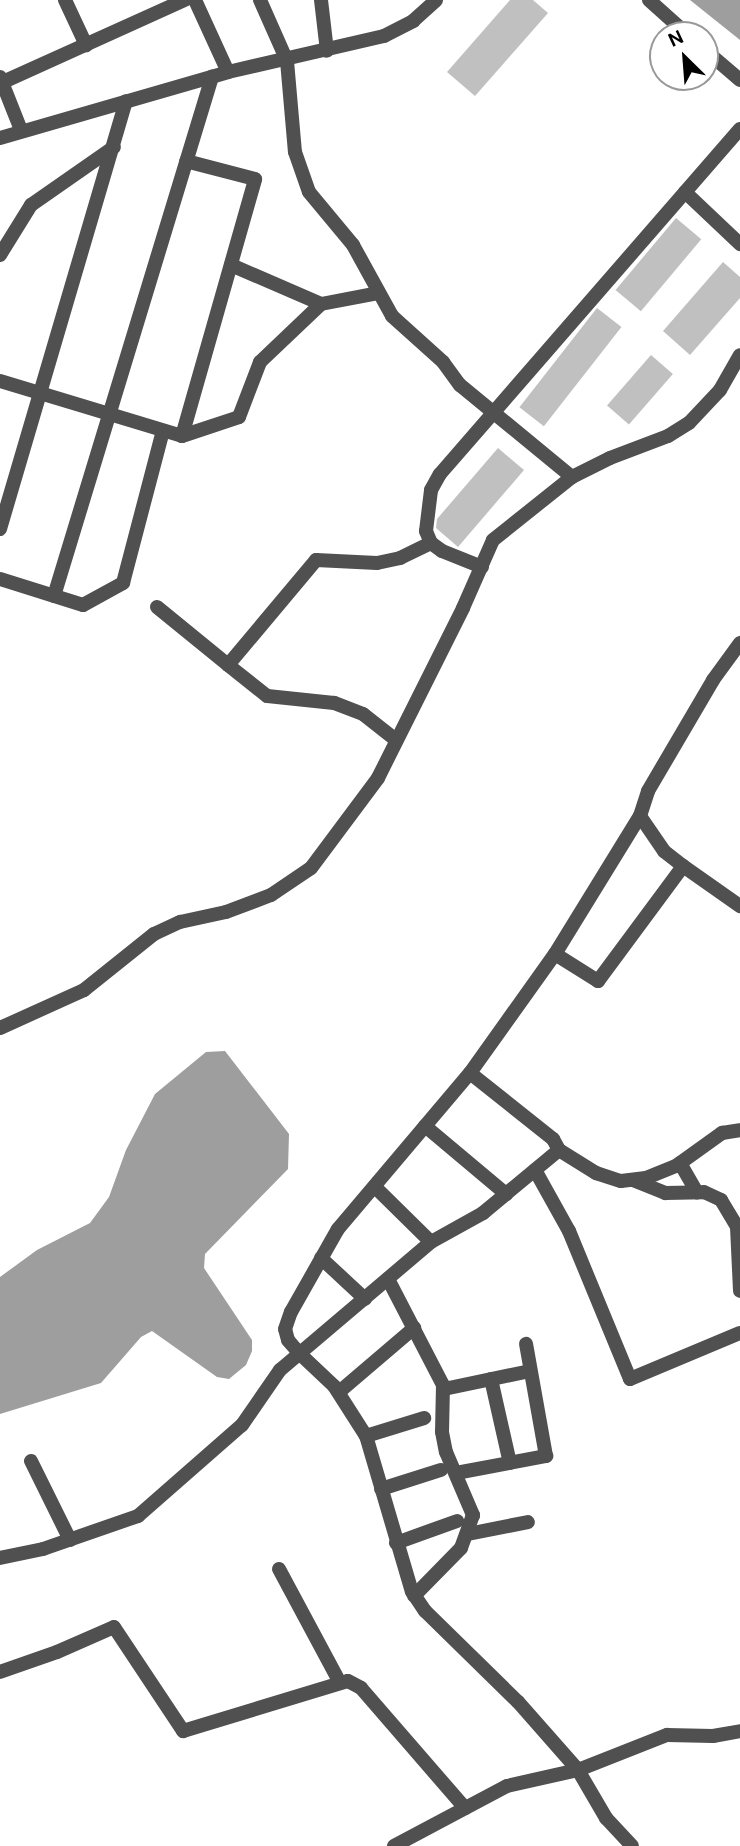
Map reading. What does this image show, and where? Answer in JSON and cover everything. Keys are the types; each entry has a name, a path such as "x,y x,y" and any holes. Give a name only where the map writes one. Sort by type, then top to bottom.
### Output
{"street":[{"path":"65,0 86,45"},
{"path":"21,130 1,79 86,45 185,0"},
{"path":"195,0 229,72"},
{"path":"260,0 288,61 295,152 301,172 319,208 353,245 378,293 402,327 443,362 460,385 572,477"},
{"path":"321,0 327,51"},
{"path":"0,138 229,72 288,61 398,29 436,0"},
{"path":"649,0 672,21"},
{"path":"719,62 740,80"},
{"path":"54,596 212,77"},
{"path":"0,529 126,101"},
{"path":"482,567 442,551 431,543 426,531 431,490 440,474 740,130"},
{"path":"0,255 31,205 114,147"},
{"path":"182,436 255,178 186,160"},
{"path":"685,192 740,244"},
{"path":"231,265 321,304"},
{"path":"0,381 182,436 239,418 260,362 321,304 378,293"},
{"path":"0,1028 84,990 154,934 180,922 226,912 271,895 311,868 378,778 493,540 572,477 610,458 668,436 688,423 720,390 740,355"},
{"path":"0,579 83,605 123,583 163,431"},
{"path":"228,665 316,560 377,563 400,558 431,543"},
{"path":"157,607 267,696 286,695 334,703 363,714 396,740"},
{"path":"632,1846 606,1818 578,1770 518,1702 425,1611 414,1596 366,1436 339,1392 288,1340 285,1329 291,1312 338,1229 470,1073 555,954 640,816 648,791 713,680 740,643"},
{"path":"640,816 664,851 740,906"},
{"path":"555,954 598,981 683,866"},
{"path":"470,1073 535,1124 552,1139 559,1150 596,1173 621,1181 646,1178 680,1163 722,1133 740,1130"},
{"path":"425,1126 506,1194"},
{"path":"0,1558 70,1540 138,1516 242,1425 280,1370 431,1242 483,1213 559,1150"},
{"path":"680,1163 697,1192"},
{"path":"535,1170 569,1231 630,1379 740,1333"},
{"path":"633,1180 665,1193 697,1192 721,1200 737,1227 740,1291"},
{"path":"375,1187 431,1242"},
{"path":"321,1258 365,1298"},
{"path":"388,1279 444,1389 442,1432 473,1515 461,1548 414,1596"},
{"path":"339,1392 414,1328"},
{"path":"456,1473 546,1456 526,1344"},
{"path":"444,1389 530,1371"},
{"path":"491,1379 510,1463"},
{"path":"366,1436 424,1418"},
{"path":"30,1461 70,1540"},
{"path":"381,1489 441,1471"},
{"path":"396,1543 457,1521"},
{"path":"468,1534 528,1522"},
{"path":"279,1570 340,1683"},
{"path":"0,1672 57,1653 114,1627 183,1731 348,1681 361,1688 465,1808"},
{"path":"394,1846 507,1786 578,1770 667,1735 736,1734"}],"shaded area":[{"path":"690,0 740,0 740,40"},
{"path":"225,1051 289,1134 288,1169 205,1254 204,1268 252,1340 252,1351 246,1365 229,1379 217,1377 152,1331 141,1337 101,1383 0,1414 0,1277 37,1250 90,1223 109,1197 126,1150 155,1094 206,1052"}],"building":[{"path":"510,0 533,0 548,13 475,96 447,72"},
{"path":"676,218 701,239 641,311 616,290"},
{"path":"723,262 740,277 740,298 690,355 663,331"},
{"path":"597,308 621,327 544,426 519,407"},
{"path":"651,355 673,374 629,425 607,406"},
{"path":"498,448 524,470 458,547 436,528 437,519"}]}
